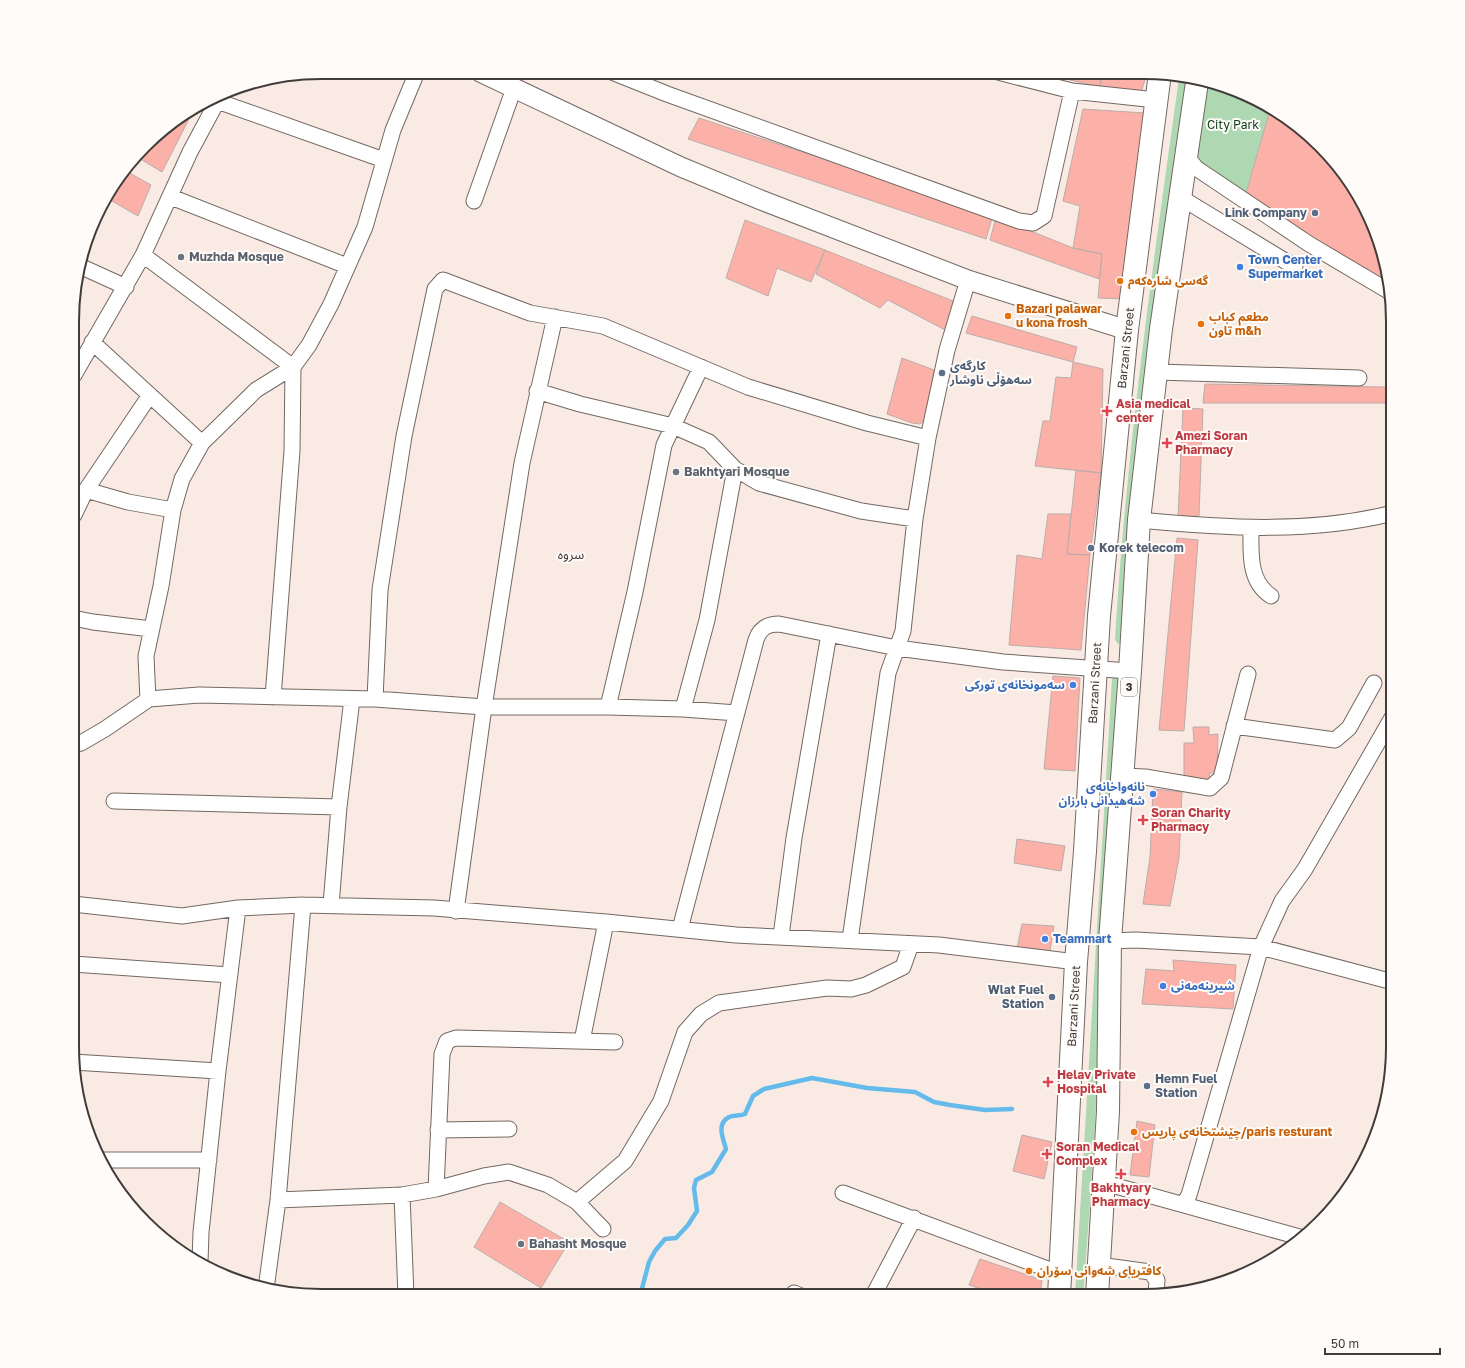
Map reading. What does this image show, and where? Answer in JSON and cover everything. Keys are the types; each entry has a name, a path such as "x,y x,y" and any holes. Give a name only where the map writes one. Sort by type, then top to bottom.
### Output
{"highway":[{"name":"Barzani Street","path":"1060,1289 1076,962 1085,851 1095,668 1127,330 1159,80"},
{"name":"3","path":"1097,1289 1105,1183 1110,941 1140,520 1157,372 1160,329 1196,85"}],"street":[{"path":"148,700 146,656 161,586 173,510 182,478 202,443 256,390 293,368 309,345 331,304 365,227 393,130 414,79"},
{"path":"495,79 680,167 968,280 1127,330"},
{"path":"629,79 666,94 1019,221 1033,223 1044,216 1072,91"},
{"path":"1038,79 1072,91 1156,100"},
{"path":"474,201 514,88"},
{"path":"220,101 384,160"},
{"path":"79,366 143,255 171,197 190,152 217,103"},
{"path":"1185,154 1196,168 1309,244 1384,288"},
{"path":"1179,195 1188,202 1295,267"},
{"path":"171,197 347,266"},
{"path":"143,255 293,368"},
{"path":"85,267 126,286"},
{"path":"375,699 380,590 404,436 426,322 435,289 443,280 530,313 603,326 748,387 867,423 928,438"},
{"path":"850,940 888,673 903,631 916,519 928,438 947,350 968,280"},
{"path":"456,911 484,707 522,462 555,317"},
{"path":"92,342 202,443"},
{"path":"608,707 635,592 664,445 701,367"},
{"path":"273,697 292,451 293,368"},
{"path":"1157,372 1359,378"},
{"path":"537,391 580,404 673,426 709,442 735,469 758,483 861,511 916,519"},
{"path":"79,505 86,490 150,395"},
{"path":"682,709 707,620 735,469"},
{"path":"86,490 128,502 173,510"},
{"path":"1140,520 1251,528 1333,524 1386,514"},
{"path":"1251,528 1253,572 1262,590 1271,596"},
{"path":"79,619 152,630"},
{"path":"680,929 756,640 758,633 764,627 771,624 779,624 897,648 1004,662 1130,671"},
{"path":"781,936 794,838 829,634"},
{"path":"1122,776 1144,777 1210,788 1221,778 1248,674"},
{"path":"1234,726 1336,740 1349,728 1374,683"},
{"path":"79,744 105,729 148,700 199,695 375,699 484,707 608,707 682,709 738,713"},
{"path":"331,905 339,807 352,699"},
{"path":"1184,1204 1191,1188 1261,947 1282,901 1305,869 1386,728"},
{"path":"114,801 339,807"},
{"path":"79,905 182,916 238,908 303,905 434,908 736,934 911,944 1076,962"},
{"path":"267,1283 278,1200 303,905"},
{"path":"200,1257 201,1232 218,1071 238,908"},
{"path":"582,1041 606,922"},
{"path":"1110,941 1136,940 1261,947 1386,980"},
{"path":"577,1202 625,1161 661,1101 685,1032 702,1014 719,1003 827,988 850,989 866,985 903,967 911,944"},
{"path":"79,964 230,975"},
{"path":"436,1190 442,1054 447,1041 456,1038 615,1042"},
{"path":"80,1062 218,1071"},
{"path":"438,1130 509,1129"},
{"path":"107,1160 209,1160"},
{"path":"278,1200 402,1195 436,1190 484,1176 509,1172 548,1185 577,1202 603,1229"},
{"path":"1105,1183 1295,1236"},
{"path":"843,1193 914,1218 1061,1274"},
{"path":"402,1195 406,1289"},
{"path":"877,1289 914,1218"},
{"path":"1099,1265 1150,1272 1157,1280 1156,1288"}],"green space":[{"path":"1179,82 1187,83 1123,640 1118,644 1115,640 1126,499 1150,288"},
{"name":"City Park","path":"1208,87 1237,97 1269,114 1244,200 1196,168"},
{"path":"1115,673 1119,677 1094,1141 1084,1289 1075,1289 1112,678"}],"building":[{"path":"1066,79 1101,79 1100,87"},
{"path":"1101,79 1145,79 1141,93 1100,87"},
{"path":"1083,109 1145,113 1123,299 1098,298 1102,254 1073,248 1080,206 1063,201"},
{"name":"Link Company","path":"1269,114 1304,139 1326,161 1354,200 1368,228 1378,258 1384,288 1244,200"},
{"path":"189,118 162,172 141,159 161,139"},
{"path":"699,118 993,215 986,239 688,139"},
{"path":"130,173 151,185 138,216 111,200"},
{"path":"996,217 1073,248 1102,254 1099,279 990,240"},
{"path":"745,220 825,250 811,282 777,268 768,296 726,278"},
{"path":"825,250 953,301 947,331 888,300 880,308 816,274"},
{"path":"972,316 1077,347 1073,362 966,333"},
{"path":"902,358 934,370 927,418 920,424 912,423 887,414"},
{"path":"1073,362 1103,369 1101,473 1035,466 1043,421 1050,421 1056,377 1071,378"},
{"path":"1205,384 1386,387 1386,403 1203,403"},
{"path":"1183,408 1203,409 1199,516 1178,517"},
{"path":"1076,470 1101,473 1090,555 1067,554"},
{"path":"1048,514 1071,514 1067,554 1090,555 1081,650 1009,645 1017,555 1042,559"},
{"path":"1177,538 1198,540 1184,731 1159,730"},
{"path":"1053,676 1080,678 1075,771 1044,769"},
{"path":"1193,727 1209,727 1209,735 1218,734 1217,773 1209,773 1210,779 1184,781 1184,743 1194,743"},
{"path":"1153,789 1182,792 1179,858 1170,906 1143,904 1150,857"},
{"path":"1017,839 1065,846 1061,871 1014,863"},
{"path":"1022,924 1054,926 1050,951 1017,948"},
{"path":"1173,960 1236,965 1233,1009 1142,1004 1146,969 1174,971"},
{"path":"1137,1121 1155,1125 1149,1177 1130,1175"},
{"path":"1022,1135 1052,1142 1044,1179 1013,1171"},
{"name":"Bahasht Mosque","path":"500,1202 569,1242 541,1288 474,1247"},
{"path":"980,1259 1042,1280 1041,1289 981,1289 969,1285"}],"waterway":[{"path":"642,1289 649,1262 655,1251 665,1239 676,1238 688,1225 697,1211 694,1188 696,1180 712,1172 726,1149 722,1136 723,1123 729,1117 745,1114 753,1096 764,1089 812,1078 867,1088 915,1092 934,1102 950,1105 985,1110 1012,1109"}],"place":[{"name":"Link Company","path":"1315,213"},
{"name":"Muzhda Mosque","path":"181,257"},
{"name":"Town Center Supermarket","path":"1240,267"},
{"name":"گەسی شارەکەم","path":"1120,281"},
{"name":"Bazari palawar u kona frosh","path":"1008,316"},
{"name":"مطعم كباب تاون m&h","path":"1201,324"},
{"name":"کارگەی سەهۆڵی ناوشار","path":"942,373"},
{"name":"Asia medical center","path":"1107,411"},
{"name":"Amezi Soran Pharmacy","path":"1167,443"},
{"name":"Bakhtyari Mosque","path":"676,472"},
{"name":"Korek telecom","path":"1091,548"},
{"name":"سەمونخانەی تورکی","path":"1073,685"},
{"name":"نانەواخانەی شەهیدانی بارزان","path":"1153,794"},
{"name":"Soran Charity Pharmacy","path":"1143,820"},
{"name":"Teammart","path":"1045,939"},
{"name":"شیرینەمەنی","path":"1163,986"},
{"name":"Wlat Fuel Station","path":"1052,997"},
{"name":"Helav Private Hospital","path":"1048,1082"},
{"name":"Hemn Fuel Station","path":"1147,1086"},
{"name":"چێشتخانەی پاریس/paris resturant","path":"1134,1132"},
{"name":"Soran Medical Complex","path":"1047,1154"},
{"name":"Bakhtyary Pharmacy","path":"1121,1174"},
{"name":"Bahasht Mosque","path":"521,1244"},
{"name":"کافتریای شەوانی سۆران","path":"1029,1271"}],"district":[{"name":"سروە","path":"571,554"}]}
